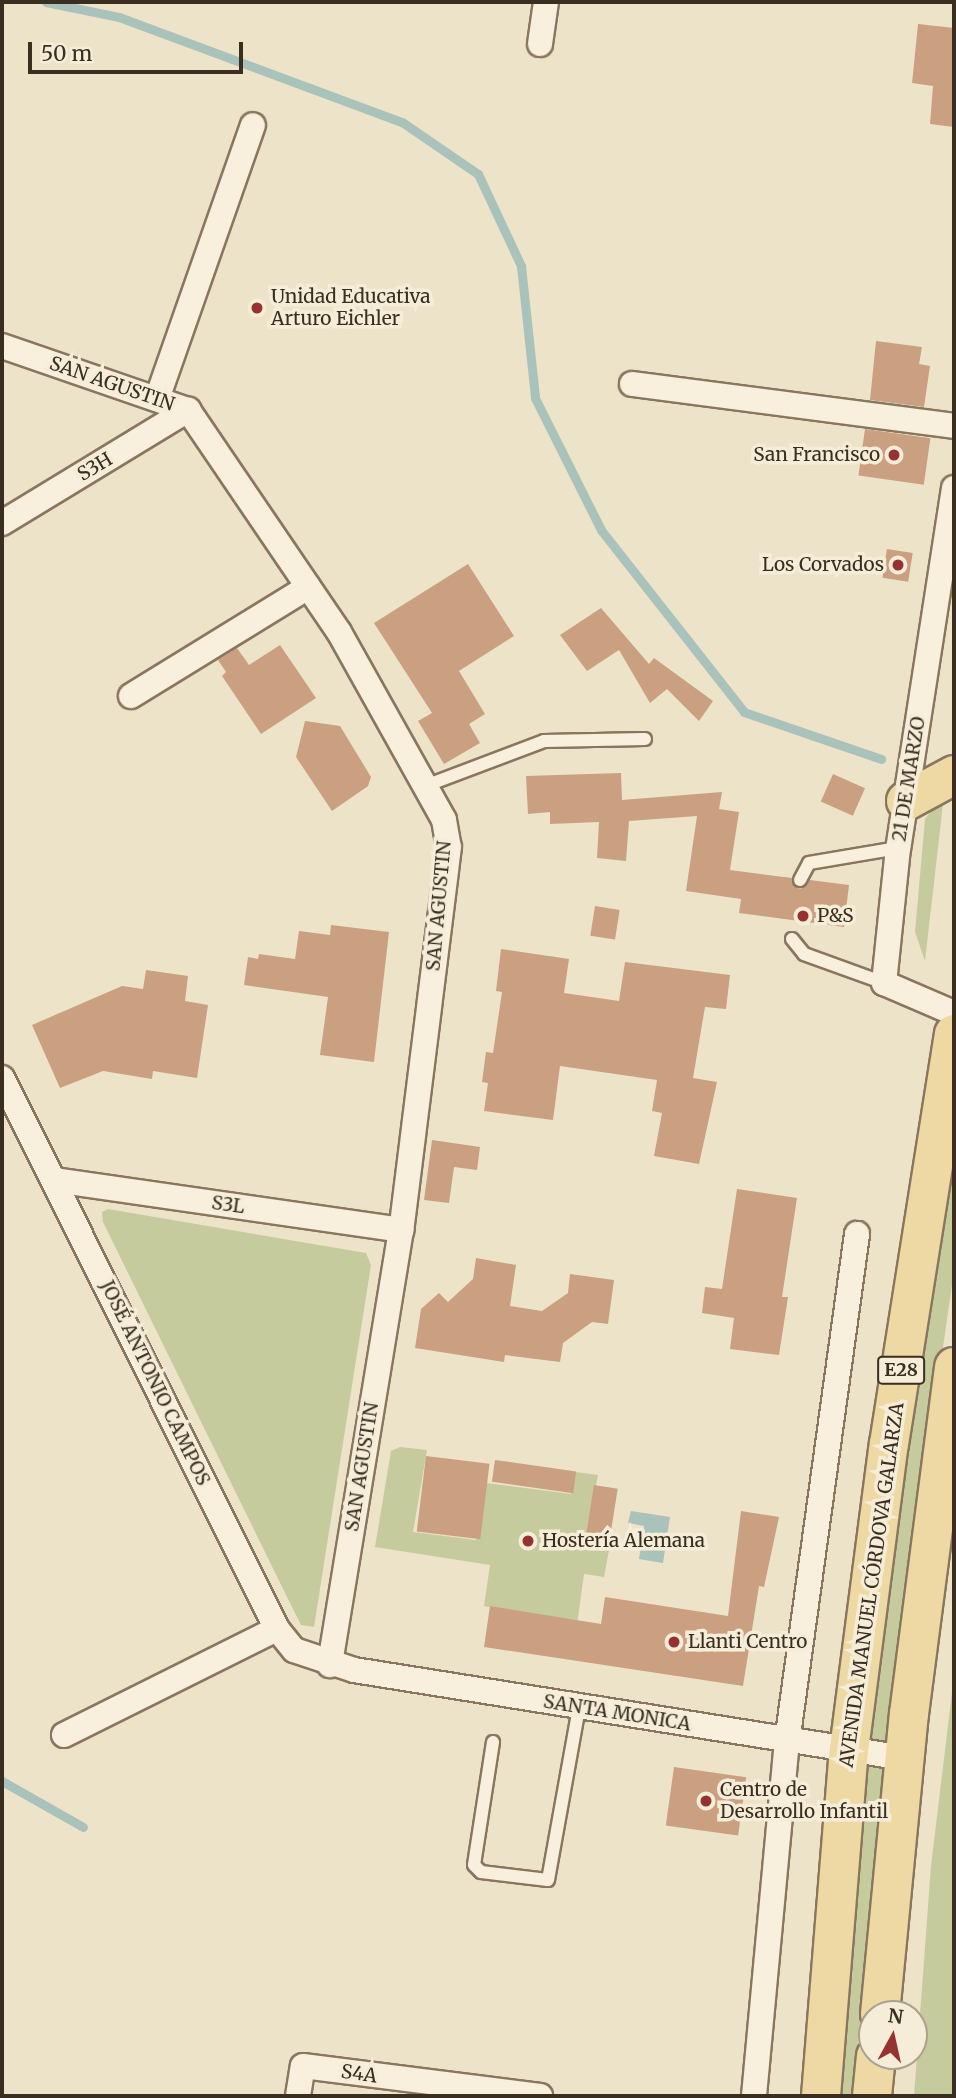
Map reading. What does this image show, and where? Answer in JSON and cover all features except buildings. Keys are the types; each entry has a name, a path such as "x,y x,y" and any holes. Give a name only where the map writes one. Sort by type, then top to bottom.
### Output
{"main road":[{"path":"906,801 954,775"},
{"name":"AVENIDA MANUEL CÓRDOVA GALARZA","path":"821,2096 849,1750 889,1444 954,1034"},
{"name":"E28","path":"881,2000 904,1758 954,1367"},
{"path":"872,2096 875,2070"}],"street":[{"path":"540,44 547,2"},
{"path":"157,399 253,125"},
{"name":"SAN AGUSTIN","path":"2,346 188,410 308,587 444,820 449,847 401,1230 330,1665"},
{"path":"632,384 954,426"},
{"name":"S3H","path":"2,523 188,410"},
{"name":"21 DE MARZO","path":"884,983 898,848 954,497"},
{"path":"131,696 308,587"},
{"path":"884,983 954,1013"},
{"name":"JOSÉ ANTONIO CAMPOS","path":"2,1078 277,1629 294,1650 330,1665"},
{"name":"S3L","path":"55,1180 401,1230"},
{"path":"754,2096 787,1742 857,1234"},
{"path":"64,1735 277,1629"},
{"name":"SANTA MONICA","path":"330,1665 787,1742 904,1758"},
{"name":"S4A","path":"298,2096 303,2066 540,2096"}],"lane":[{"path":"425,786 544,741 645,739"},
{"path":"800,880 809,863 898,848"},
{"path":"792,939 804,954 884,983"},
{"path":"493,1742 474,1865 481,1872 548,1880 579,1707"}],"green space":[{"path":"944,795 925,961 915,932 925,819"},
{"path":"954,1136 954,1271 886,1743 865,1740"},
{"path":"108,1209 366,1253 371,1265 314,1627 301,1625 288,1599 103,1222 102,1212"},
{"path":"400,1447 427,1450 413,1532 476,1540 486,1483 571,1494 576,1472 598,1475 585,1541 610,1545 604,1577 584,1574 577,1625 484,1606 490,1565 375,1547 391,1451"},
{"path":"954,1676 954,2096 914,2096 916,2070 928,2070 928,2000 921,2000 931,1866"},
{"path":"863,1762 888,1767 863,2000 858,2000 858,2041 852,2096 830,2096"}],"water":[{"path":"631,1511 670,1517 663,1563 639,1559 644,1526 628,1523"}],"waterway":[{"path":"46,2 119,17 402,122 478,174 521,266 535,398 601,530 744,712 881,759"},
{"path":"2,1781 83,1827"}],"place":[{"name":"Unidad Educativa Arturo Eichler","path":"257,308"},
{"name":"San Francisco","path":"894,455"},
{"name":"Los Corvados","path":"898,565"},
{"name":"P&S","path":"803,916"},
{"name":"Hostería Alemana","path":"528,1541"},
{"name":"Llanti Centro","path":"674,1642"},
{"name":"Centro de Desarrollo Infantil","path":"706,1801"}]}
